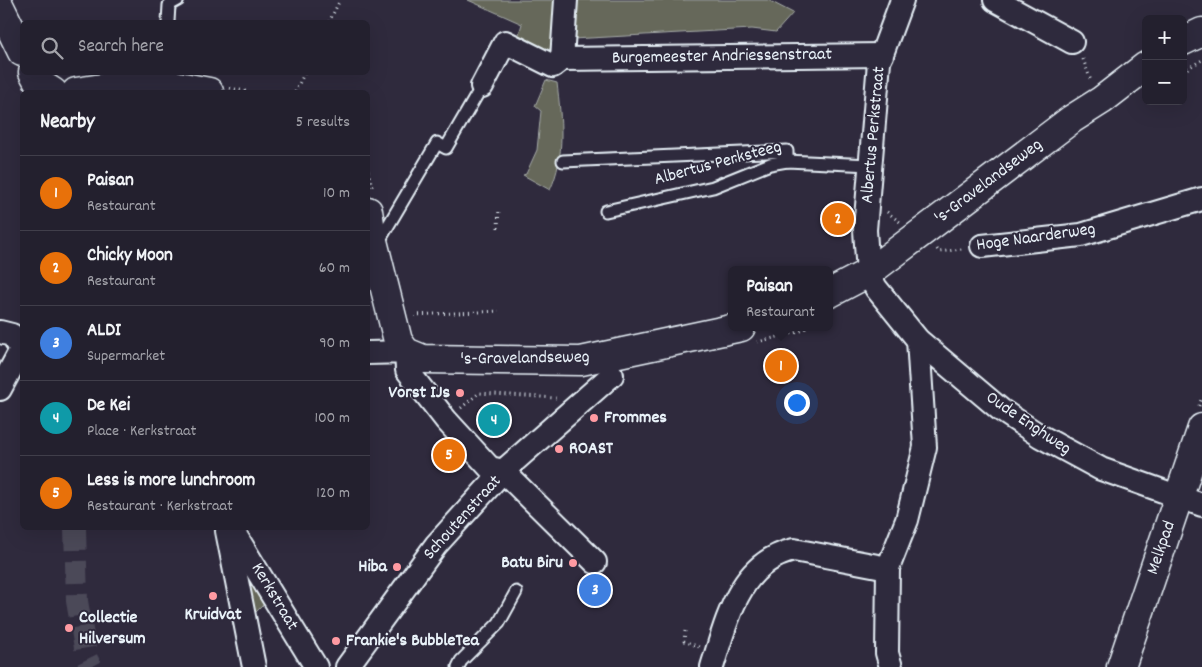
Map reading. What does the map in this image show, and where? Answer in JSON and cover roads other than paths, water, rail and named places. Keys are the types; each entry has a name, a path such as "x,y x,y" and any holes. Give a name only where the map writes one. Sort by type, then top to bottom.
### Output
{"main road":[{"path":"0,7 20,48"},
{"path":"1187,39 1202,32"},
{"name":"'s-Gravelandseweg","path":"833,291 868,273 1072,119 1102,100 1142,69"},
{"path":"35,75 39,82 50,90"},
{"path":"89,90 164,78 202,90"},
{"path":"370,224 398,341 406,352"},
{"name":"'s-Gravelandseweg","path":"406,352 423,359 581,361 728,330"},
{"name":"Melkpad","path":"1120,667 1191,501 1202,428"}],"street":[{"path":"562,60 566,0"},
{"name":"Albertus Perkstraat","path":"868,273 865,230 879,62 902,0"},
{"path":"995,0 1072,42"},
{"name":"Burgemeester Andriessenstraat","path":"482,86 505,42 553,66 562,60 882,55"},
{"name":"Hoge Naarderweg","path":"982,246 1081,235 1202,199"},
{"name":"Oude Enghweg","path":"868,273 876,288 918,340 1001,410 1040,436 1101,469 1191,501"},
{"path":"0,332 12,335 20,346"},
{"path":"890,667 887,653 888,568 907,520 925,447 918,340"},
{"path":"406,352 407,370 446,420 490,468 503,471"},
{"name":"'s-Gravelandseweg","path":"370,353 406,352"},
{"path":"0,389 20,353"},
{"name":"'s-Gravelandseweg","path":"503,471 612,375"},
{"name":"Schoutenstraat","path":"348,667 436,544 503,471 595,562"},
{"name":"Kerkstraat","path":"227,530 254,667"},
{"name":"Kerkstraat","path":"232,530 316,667"},
{"path":"709,658 738,592 754,571 781,552 794,550 888,568"}],"lane":[{"path":"168,20 169,5 178,0"},
{"path":"370,224 382,236 437,143 446,148 482,86"},
{"path":"563,161 787,152 787,161"},
{"name":"Albertus Perksteeg","path":"606,211 713,187 770,164 787,161 870,165"},
{"path":"458,667 460,661 499,623 516,592"}],"tunnel":[{"path":"75,530 77,601 87,659 91,667"}],"place":[{"name":"Chicky Moon","path":"838,219"},
{"name":"Paisan","path":"781,366"},
{"name":"Vorst IJs","path":"460,393"},
{"name":"Frommes","path":"594,418"},
{"name":"De Kei","path":"494,420"},
{"name":"ROAST","path":"559,449"},
{"name":"Less is more lunchroom","path":"449,455"},
{"name":"Batu Biru","path":"573,563"},
{"name":"Hiba","path":"397,567"},
{"name":"ALDI","path":"595,590"},
{"name":"Kruidvat","path":"213,596"},
{"name":"Collectie Hilversum","path":"69,628"},
{"name":"Frankie's BubbleTea","path":"336,641"}]}
